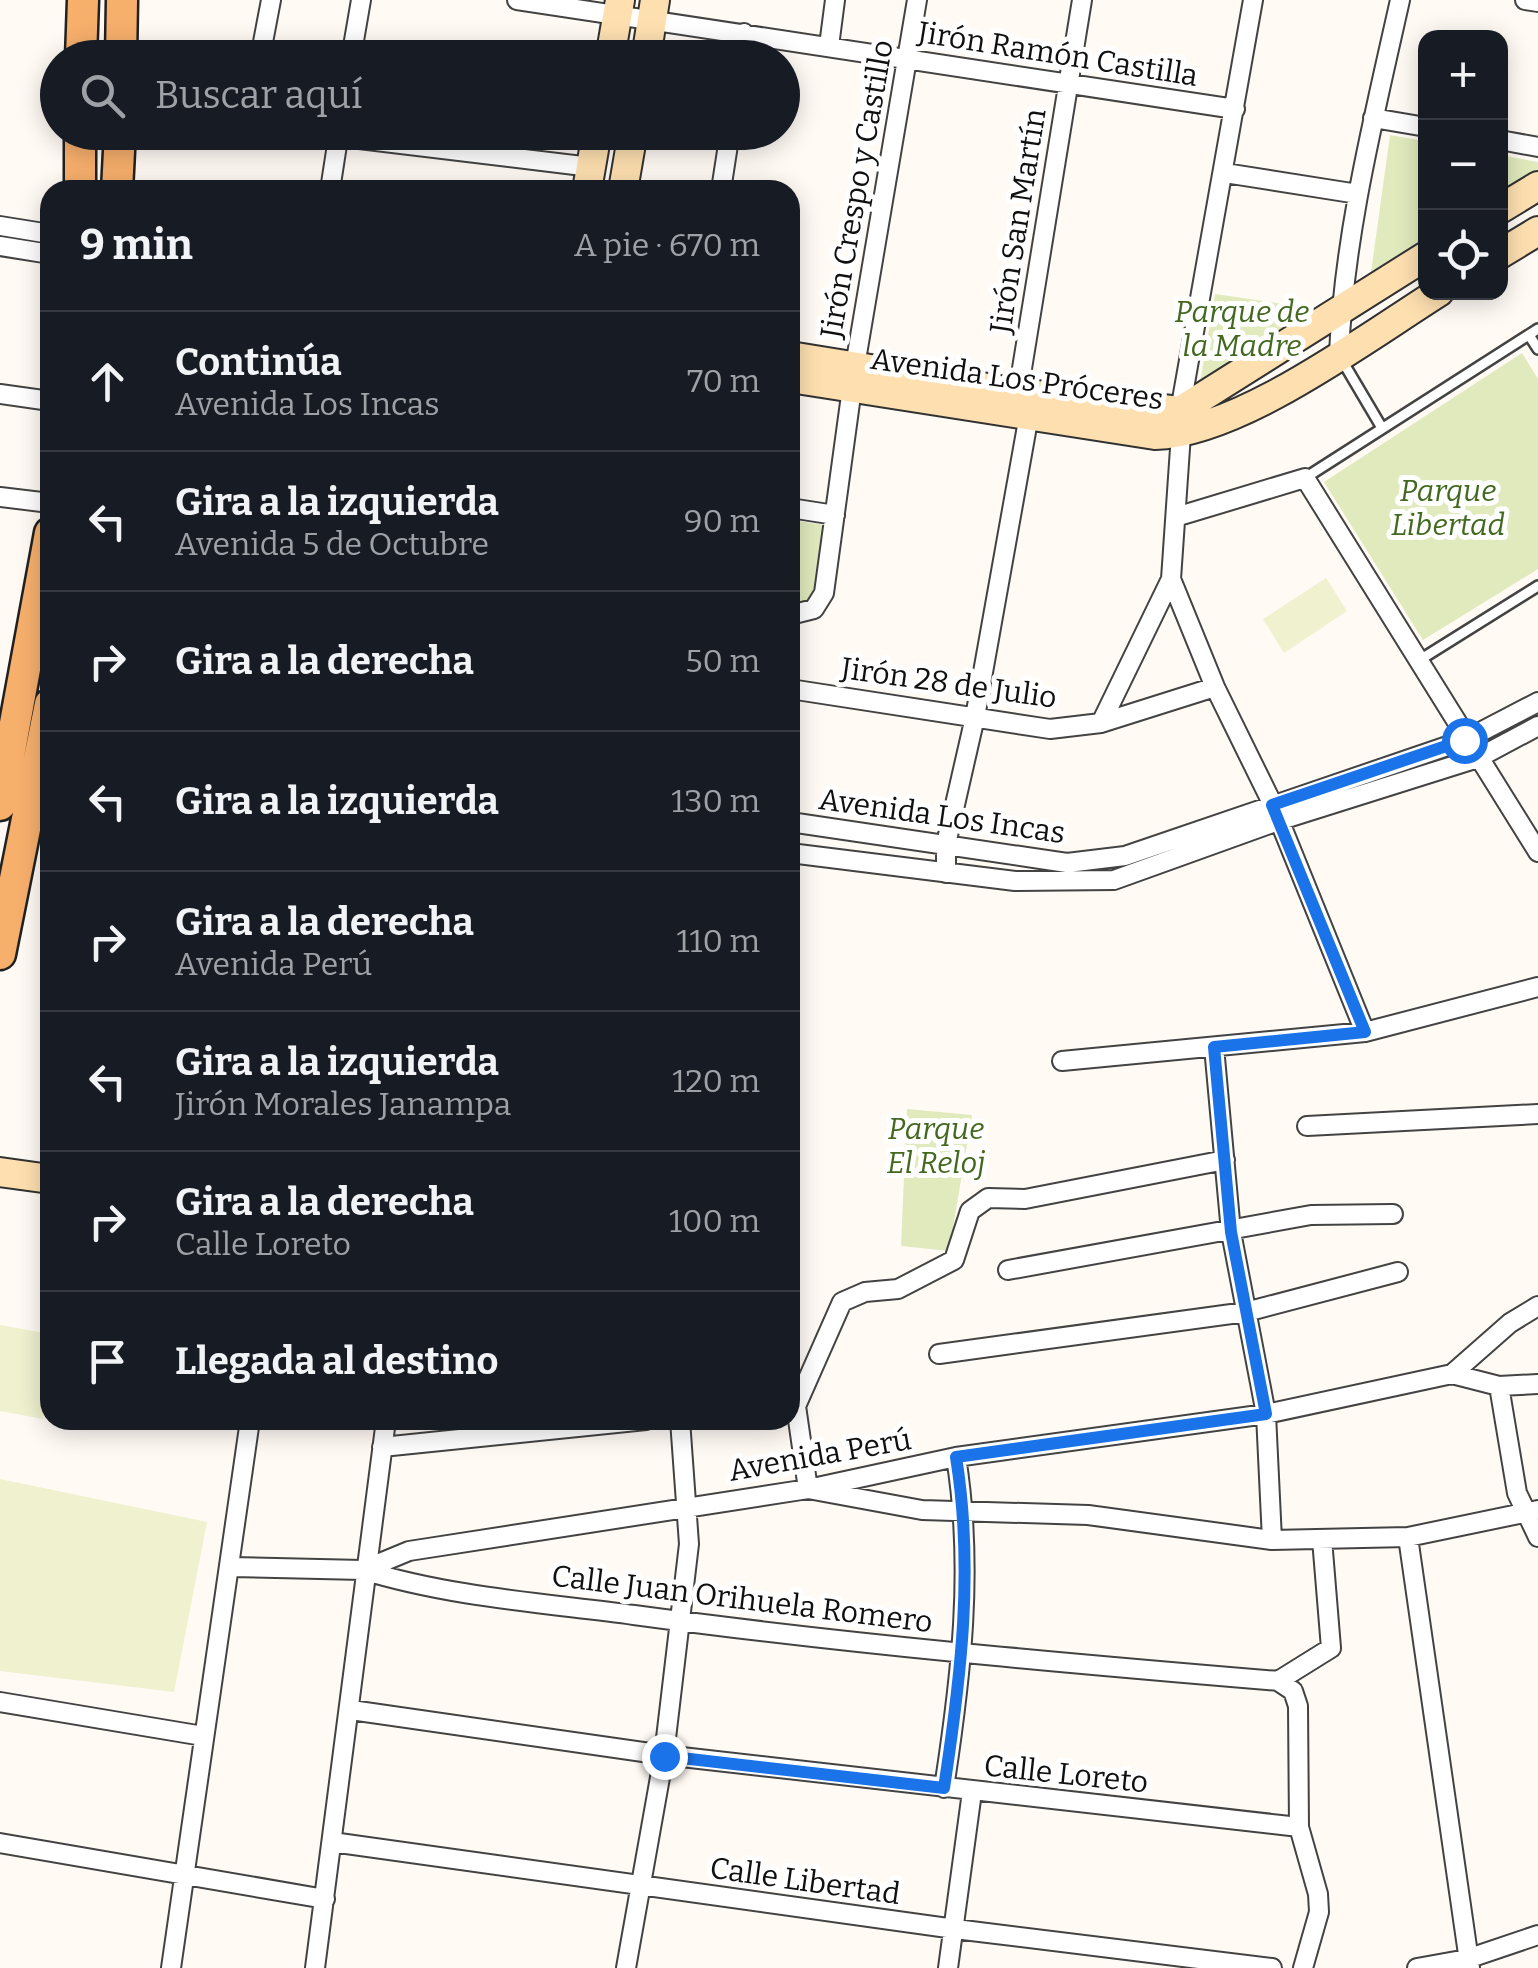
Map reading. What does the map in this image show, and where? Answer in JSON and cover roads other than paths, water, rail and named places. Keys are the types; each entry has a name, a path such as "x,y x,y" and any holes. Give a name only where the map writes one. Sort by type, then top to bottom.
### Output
{"main road":[{"path":"81,40 82,0"},
{"path":"121,40 122,0"},
{"path":"80,150 80,180"},
{"path":"118,180 119,150"},
{"path":"0,806 6,728 40,577"},
{"path":"1,948 40,760"}],"street":[{"path":"264,40 272,0"},
{"path":"354,40 360,0"},
{"name":"Jirón Ramón Castilla","path":"516,0 654,9 744,33 790,40"},
{"path":"829,46 835,0"},
{"name":"Jirón Crespo y Castillo","path":"800,613 814,608 824,593 854,377 917,0"},
{"name":"Jirón San Martín","path":"946,873 946,844 975,716 1082,0"},
{"path":"1100,723 1171,579 1181,423 1253,0"},
{"path":"1338,354 1340,308 1358,194 1400,0"},
{"path":"1525,0 1538,2"},
{"path":"613,40 619,7"},
{"path":"649,40 654,9"},
{"path":"743,40 744,33"},
{"name":"Jirón Ramón Castilla","path":"800,42 1236,108"},
{"path":"1374,118 1418,126"},
{"path":"1508,141 1538,147"},
{"path":"332,180 337,150"},
{"path":"420,150 589,179 594,150"},
{"path":"625,180 630,150"},
{"path":"723,180 727,150"},
{"path":"1225,173 1358,194"},
{"path":"1508,204 1538,186"},
{"path":"0,226 40,232"},
{"path":"1508,249 1538,231"},
{"path":"0,246 40,252"},
{"name":"Avenida Los Próceres","path":"1181,423 1340,308 1418,261"},
{"name":"Avenida Los Próceres","path":"800,359 854,377 1023,404 1181,423 1239,413 1426,300"},
{"name":"Avenida Los Próceres","path":"800,378 854,377"},
{"path":"0,394 40,400"},
{"path":"1178,516 1305,478 1464,740 1538,852"},
{"path":"0,498 40,502"},
{"path":"800,509 835,514"},
{"path":"1171,579 1275,813 1365,1032"},
{"name":"Jirón 28 de Julio","path":"800,690 1050,729 1100,723 1216,687"},
{"name":"Avenida Los Incas","path":"800,854 946,873 1075,883 1114,880 1164,851 1464,740 1538,702"},
{"name":"Avenida Los Incas","path":"1275,813 1478,758 1538,726"},
{"path":"6,728 40,735"},
{"name":"Avenida Los Incas","path":"800,823 1067,863 1164,851"},
{"path":"1062,1061 1365,1032 1538,987"},
{"path":"1214,1047 1231,1232 1266,1414 1272,1540"},
{"path":"1308,1126 1538,1114"},
{"path":"800,1392 842,1302 865,1292 898,1289 954,1260 970,1210 988,1198 1025,1199 1225,1160"},
{"path":"0,1172 40,1178"},
{"path":"1008,1270 1311,1215 1393,1214"},
{"path":"939,1354 1246,1312 1398,1272"},
{"path":"1452,1374 1510,1323 1538,1306"},
{"path":"800,1374 806,1380"},
{"name":"Avenida Perú","path":"231,1567 364,1570 409,1551 808,1489 956,1457 1266,1414 1452,1374 1500,1386 1538,1384"},
{"path":"1500,1386 1517,1493 1533,1511 1538,1537"},
{"path":"171,1968 249,1430"},
{"path":"315,1968 385,1430"},
{"path":"382,1447 548,1430"},
{"path":"626,1968 664,1756 679,1621 689,1505 681,1430"},
{"path":"797,1430 808,1489 922,1510 1088,1515 1272,1540 1408,1538 1533,1511"},
{"path":"944,1788 964,1655 965,1512 956,1457"},
{"path":"1408,1538 1469,1963"},
{"path":"1303,1968 1319,1912 1318,1894 1299,1827 1298,1706 1286,1686 1330,1648 1322,1539"},
{"name":"Calle Juan Orihuela Romero","path":"364,1570 407,1584 679,1621 964,1655 1286,1686"},
{"path":"0,1702 203,1736"},
{"name":"Calle Loreto","path":"351,1710 664,1756 1299,1827"},
{"path":"948,1968 972,1792"},
{"name":"Calle Libertad","path":"332,1842 955,1930 1261,1967"},
{"path":"0,1843 325,1900"},
{"path":"1418,1968 1469,1963 1538,1935"}],"lane":[{"path":"1305,478 1533,332 1538,349"},
{"path":"1338,354 1382,428"},
{"path":"1418,661 1538,586"}],"park label":[{"name":"Parque de la Madre","path":"1242,329"},
{"name":"Parque Libertad","path":"1448,508"},
{"name":"Parque El Reloj","path":"936,1146"}]}
